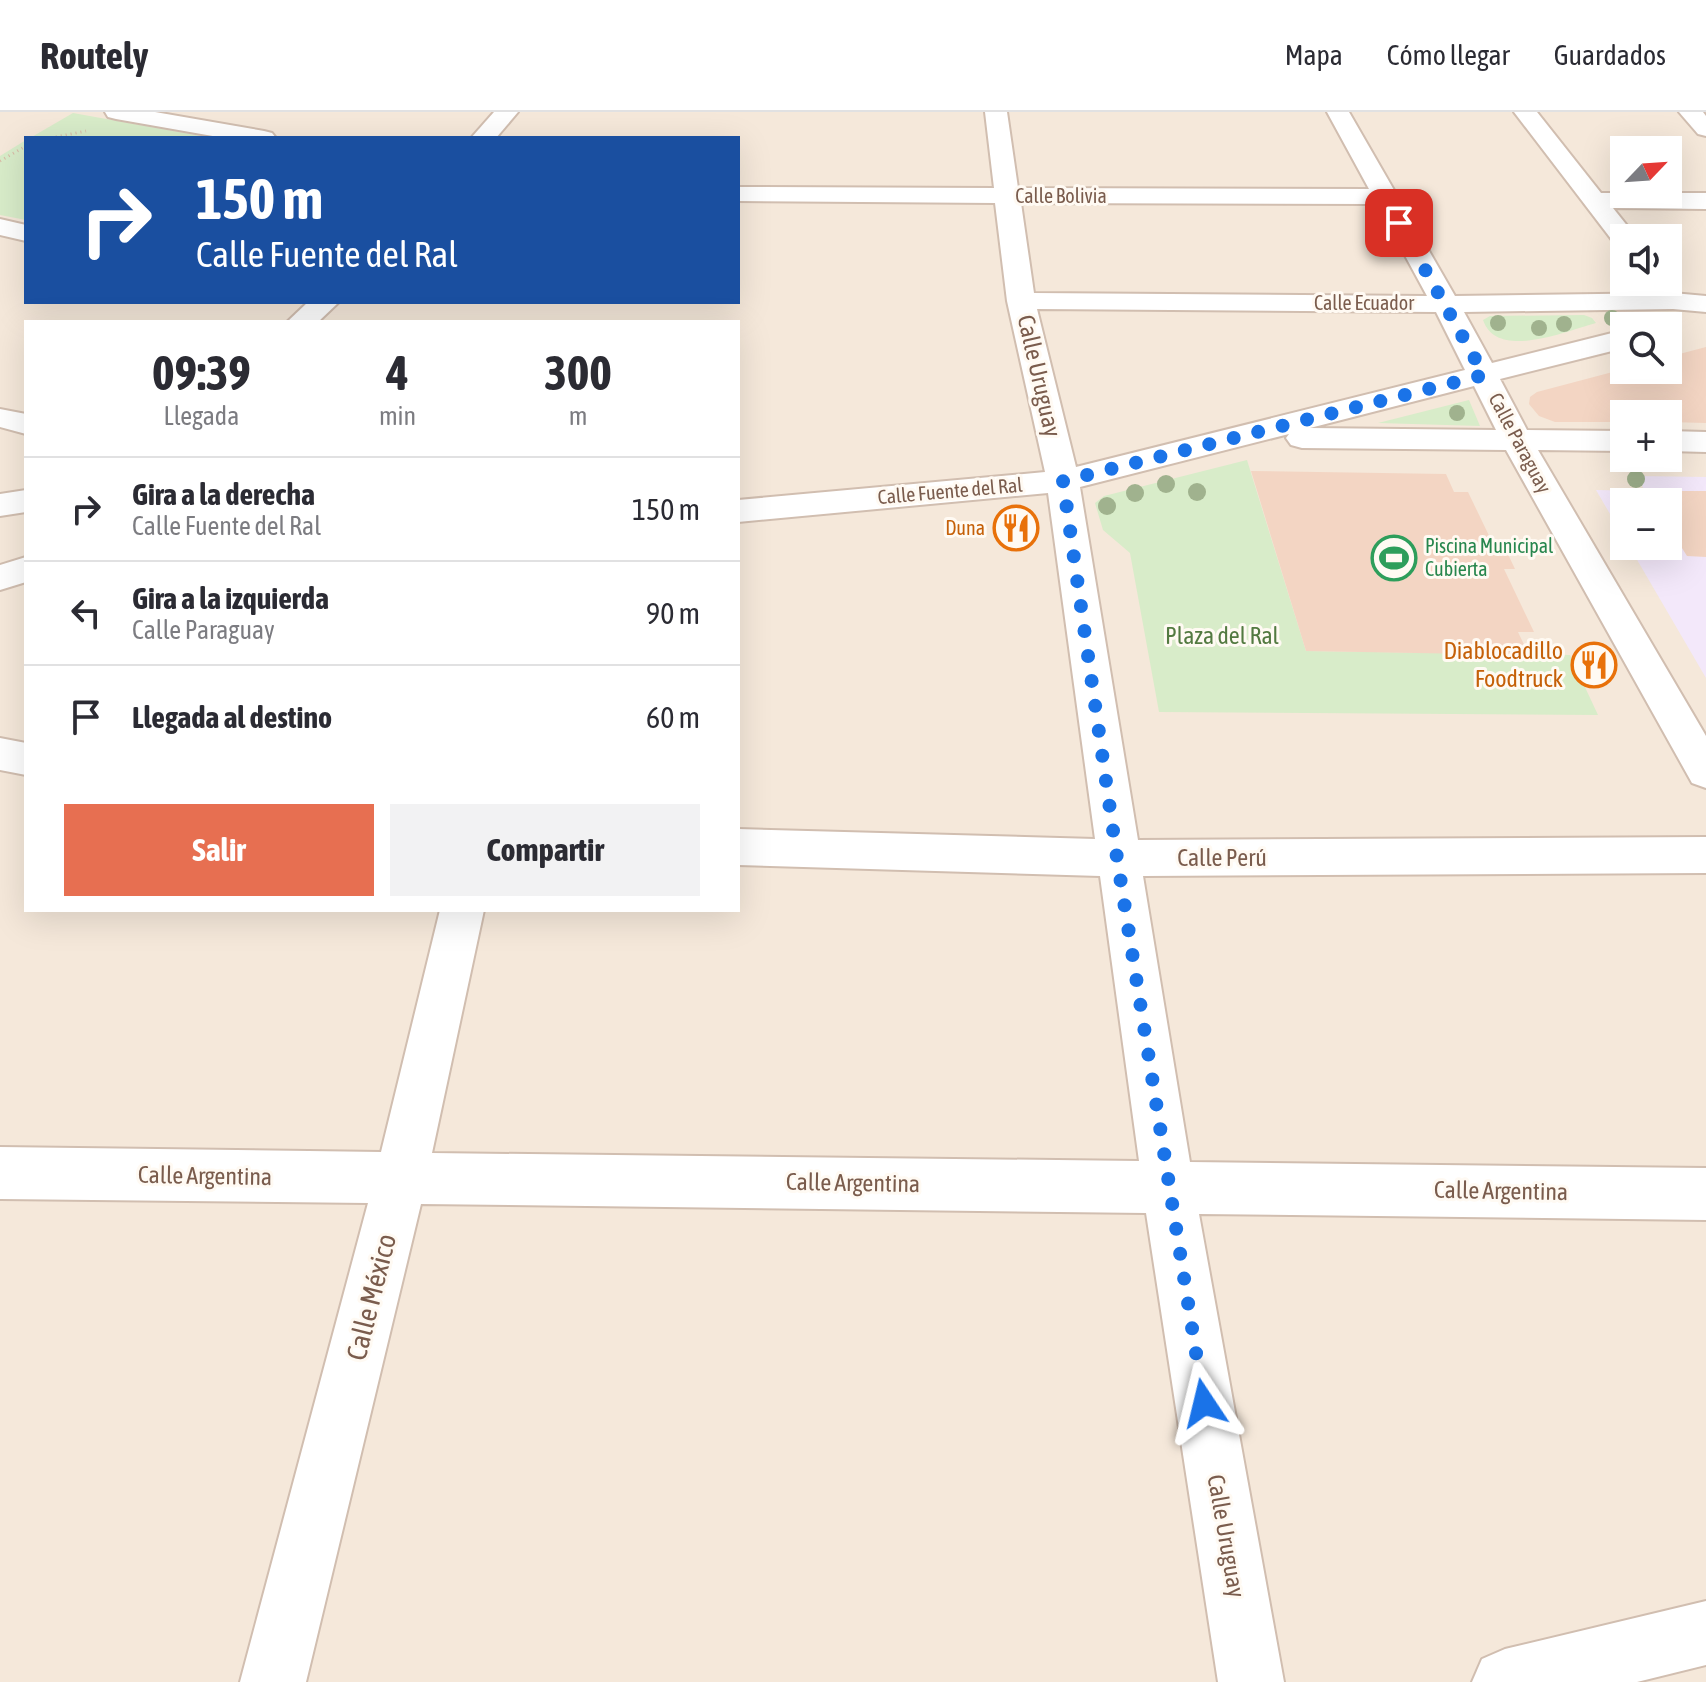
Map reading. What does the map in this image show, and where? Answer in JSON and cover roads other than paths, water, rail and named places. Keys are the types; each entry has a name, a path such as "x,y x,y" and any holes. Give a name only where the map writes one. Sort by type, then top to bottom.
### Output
{"street":[{"path":"116,112 162,116 255,136"},
{"path":"485,136 507,112"},
{"name":"Calle Uruguay","path":"996,112 1021,301 1063,481 1168,1187 1251,1682"},
{"name":"Calle Paraguay","path":"1338,112 1446,304 1516,439 1706,772"},
{"path":"1525,112 1613,224"},
{"path":"1690,112 1706,129"},
{"name":"Calle Bolivia","path":"740,194 1384,197"},
{"path":"1595,200 1706,201"},
{"path":"0,227 24,233"},
{"name":"Calle Ecuador","path":"1021,301 1706,304"},
{"path":"1666,303 1706,317"},
{"path":"303,320 323,304"},
{"name":"Calle Fuente del Ral","path":"740,511 1063,481 1610,343"},
{"path":"0,418 24,424"},
{"path":"1238,438 1610,441"},
{"path":"1682,441 1706,442"},
{"path":"0,578 24,570"},
{"path":"0,754 24,759"},
{"name":"Calle Perú","path":"740,847 1117,858 1706,855"},
{"name":"Calle México","path":"273,1682 401,1178 462,912"},
{"name":"Calle Argentina","path":"0,1173 1706,1194"},
{"path":"1505,1682 1706,1633"}],"place":[{"name":"Duna","path":"1016,528"},
{"name":"Piscina Municipal Cubierta","path":"1394,558"},
{"name":"Diablocadillo Foodtruck","path":"1594,665"}],"park label":[{"name":"Plaza del Ral","path":"1222,636"}]}
